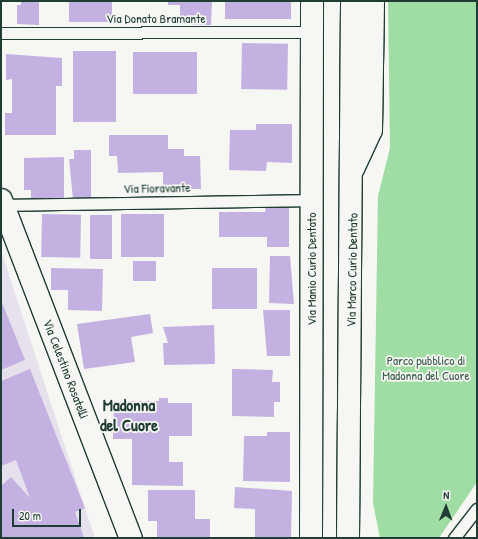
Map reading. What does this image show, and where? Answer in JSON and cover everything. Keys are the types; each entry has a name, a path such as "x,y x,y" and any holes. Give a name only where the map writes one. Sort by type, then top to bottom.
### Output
{"main road":[{"name":"Via Manio Curio Dentato","path":"311,538 312,1"},
{"name":"Via Marco Curio Dentato","path":"348,538 353,169 352,1"},
{"path":"353,169 372,130 373,1"},
{"name":"Via Celestino Rosatelli","path":"2,203 131,538"},
{"path":"350,473 363,538"}],"lane":[{"name":"Via Donato Bramante","path":"1,33 311,32"},
{"name":"Via Fioravante","path":"2,203 312,200"},
{"path":"454,538 477,509"}],"shaded area":[{"path":"1,250 85,508 95,538 1,538"}],"green space":[{"name":"Parco pubblico di Madonna del Cuore","path":"388,1 477,1 477,482 439,538 380,538 373,503 378,196 390,148"}],"building":[{"path":"21,1 39,1 39,25 17,24 17,5 21,5"},
{"path":"69,1 112,1 112,22 69,22"},
{"path":"168,1 212,1 211,25 180,24 180,5 168,5"},
{"path":"225,1 291,1 291,19 225,19"},
{"path":"242,43 288,44 287,90 241,89"},
{"path":"73,51 116,51 116,122 73,122"},
{"path":"133,52 197,52 197,94 133,94"},
{"path":"6,54 62,58 62,86 56,86 56,135 5,135 5,113 12,113 12,79 6,80"},
{"path":"256,124 292,124 292,163 267,162 266,171 229,170 230,130 256,130"},
{"path":"109,135 168,135 168,149 184,149 184,156 200,156 201,189 163,189 163,172 118,173 117,156 109,156"},
{"path":"74,150 91,150 91,199 73,199 69,159 74,159"},
{"path":"64,157 64,204 31,204 31,190 24,190 24,158"},
{"path":"266,205 289,205 289,247 267,247 267,237 219,237 219,212 265,212"},
{"path":"42,214 81,215 80,258 41,257"},
{"path":"121,214 164,214 164,257 121,257"},
{"path":"90,215 112,215 112,259 90,259"},
{"path":"270,256 290,256 294,304 269,303"},
{"path":"133,261 156,261 156,281 133,281"},
{"path":"51,268 103,269 102,311 68,310 68,290 51,290"},
{"path":"212,268 257,268 257,309 212,309"},
{"path":"1,300 25,360 1,370"},
{"path":"263,310 290,310 290,356 267,356"},
{"path":"150,314 153,333 131,337 135,362 84,369 77,324"},
{"path":"214,325 215,364 164,365 163,343 168,343 163,327"},
{"path":"30,369 85,508 75,512 84,538 1,538 1,486 11,477 30,498 16,460 1,466 1,381"},
{"path":"232,369 273,370 272,382 280,382 280,402 274,402 274,417 232,416"},
{"path":"159,398 168,398 168,403 192,403 192,436 169,436 169,462 183,462 183,486 132,485 132,439 113,439 114,401 159,401"},
{"path":"267,432 290,432 290,482 243,481 244,436 267,436"},
{"path":"235,487 292,491 291,538 255,538 255,509 234,508"},
{"path":"148,490 195,490 195,519 210,519 210,538 157,538 157,521 148,521"}],"district":[{"name":"Madonna del Cuore","path":"129,415"}]}
